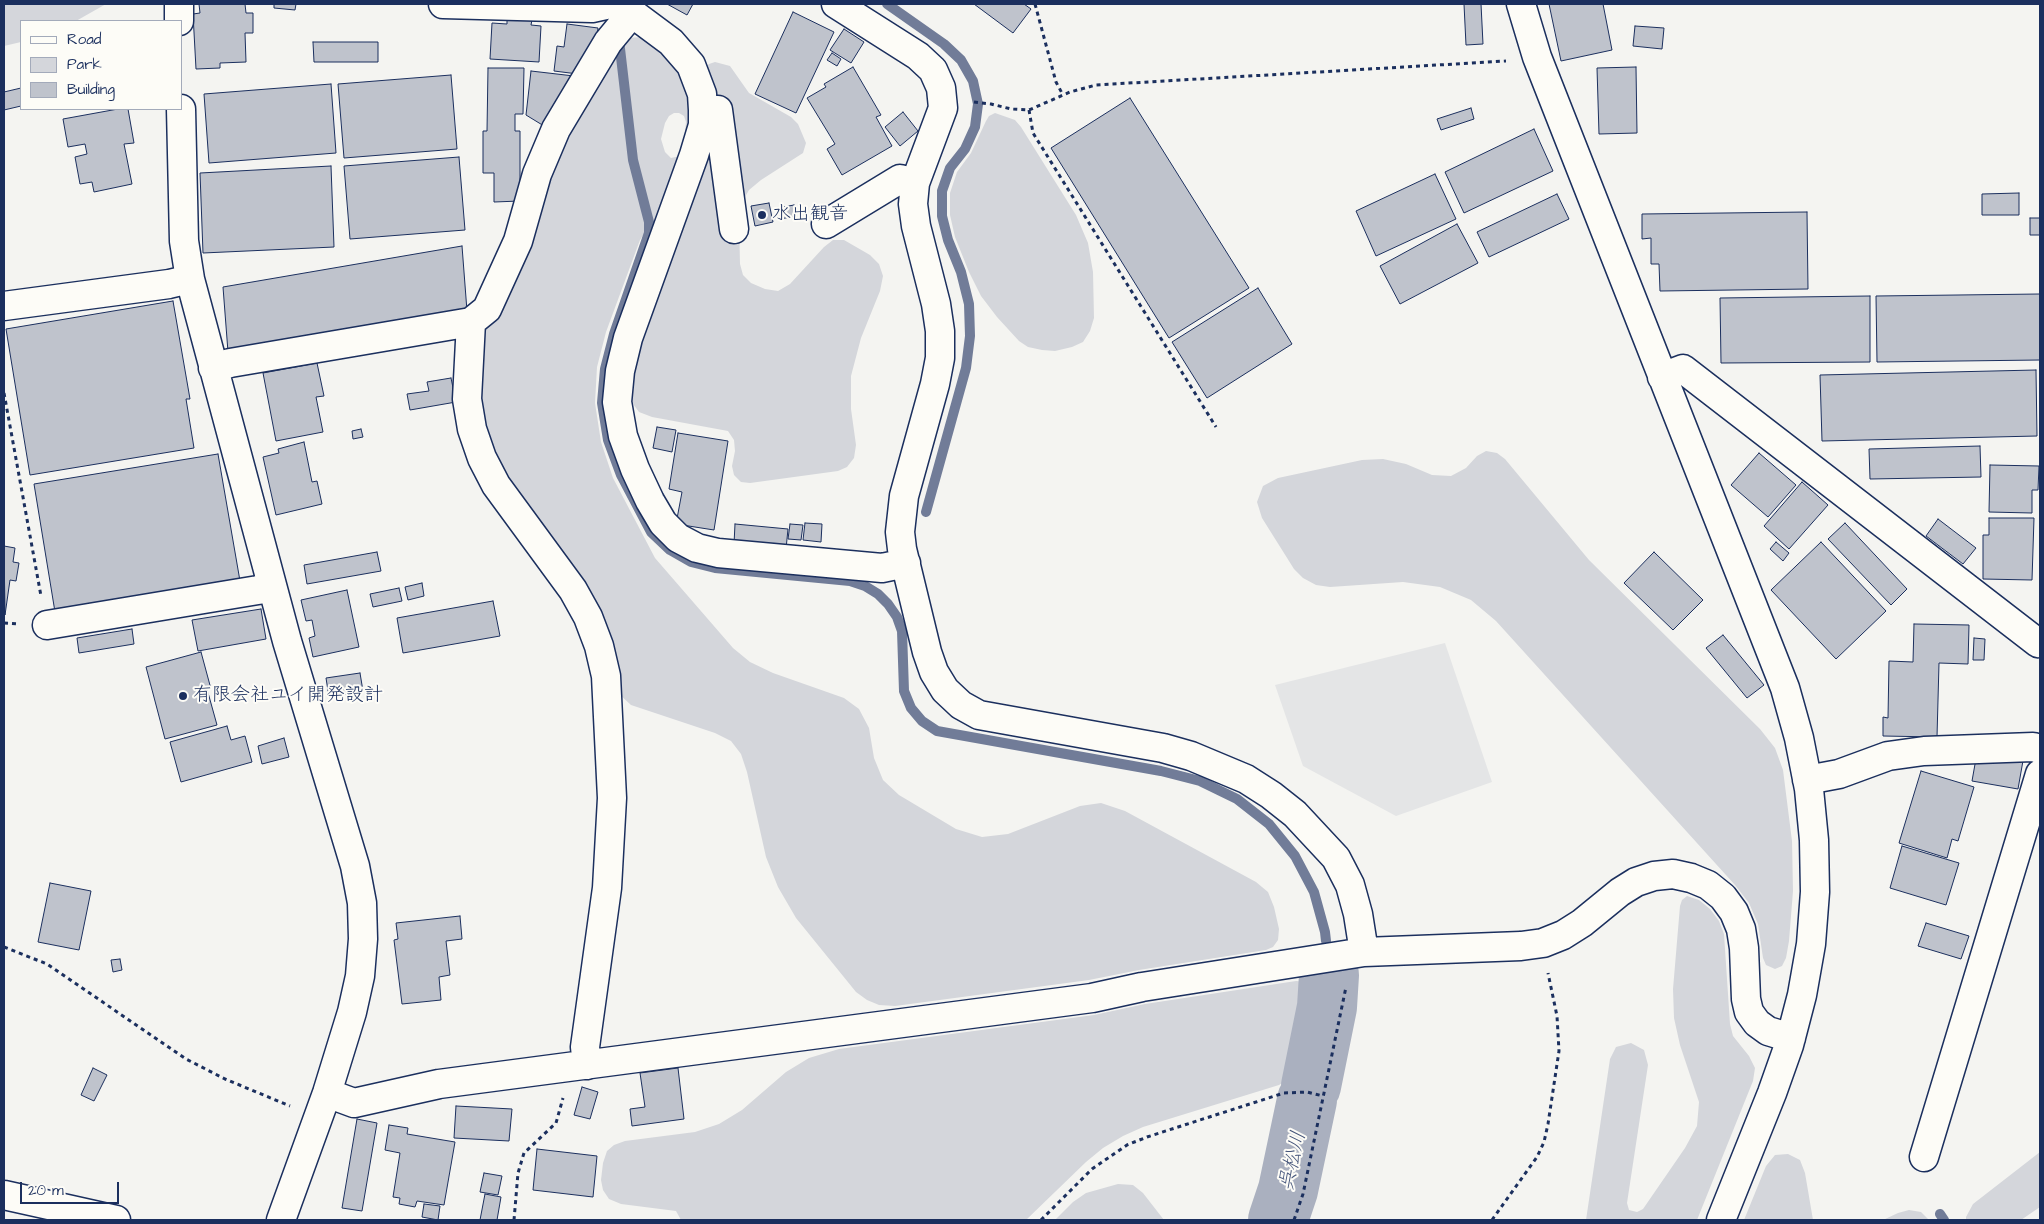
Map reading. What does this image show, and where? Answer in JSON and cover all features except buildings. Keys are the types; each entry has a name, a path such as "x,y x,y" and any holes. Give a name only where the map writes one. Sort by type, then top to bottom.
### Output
{"street":[{"path":"178,4 179,20"},
{"path":"443,4 592,8 622,7 671,42 691,65 702,94 703,125 628,338 620,371 617,402 623,436 634,469 663,523 678,538 697,548 718,553 882,568 906,563"},
{"path":"836,4 918,56 932,70 941,88 943,108 916,183 913,204 916,226 936,304 940,331 940,358 901,514 900,532 927,652 934,672 945,690 960,705 979,715 1162,748 1191,756 1246,779 1271,795 1295,814 1336,858 1350,885 1358,914 1354,954"},
{"path":"1522,4 1536,54 1785,688 1799,738 1807,780 1814,840 1815,892 1811,944 1802,995 1791,1038 1772,1093 1721,1220"},
{"path":"213,368 230,363 471,322 487,309 512,257 524,226 537,174 556,129 608,42 622,7"},
{"path":"181,110 184,232 190,280 287,641 355,866 362,903 363,939 360,976 352,1012 281,1220"},
{"path":"703,110 718,110 734,229"},
{"path":"826,224 900,179 916,183"},
{"path":"4,306 190,280"},
{"path":"471,322 467,399 472,429 482,458 496,485 573,590 585,610 600,646 606,676 612,798 607,888 585,1047 587,1065"},
{"path":"1662,378 1684,369 2038,643 2040,642"},
{"path":"47,625 258,590 272,586"},
{"path":"1807,780 1839,774 1888,756 1924,751 2033,747 2040,749"},
{"path":"1924,1157 2040,774"},
{"path":"322,1104 354,1103 440,1084 1092,998 1142,987 1354,954 1521,946 1543,943 1563,935 1582,924 1620,892 1636,882 1654,876 1673,874 1691,878 1708,885 1723,897 1734,912 1743,939 1746,999 1749,1012 1757,1023 1768,1031 1791,1038"},
{"path":"4,1195 116,1220"}],"path":[{"path":"1035,4 1056,82 1063,96"},
{"path":"972,102 1011,109 1029,110 1082,88 1096,85 1517,61 1536,54"},
{"path":"1029,110 1033,133 1216,427"},
{"path":"4,393 47,625"},
{"path":"1492,1220 1537,1157 1544,1142 1548,1124 1557,1069 1558,1033 1543,943"},
{"path":"4,947 47,964 167,1048 224,1079 322,1104"},
{"path":"1294,1220 1303,1194 1348,975 1354,954"},
{"path":"514,1220 518,1173 524,1153 556,1123 560,1111 564,1093 560,1068"},
{"path":"1041,1220 1092,1169 1127,1145 1147,1136 1284,1093 1306,1092 1323,1096"}],"shaded area":[{"path":"1445,643 1492,782 1396,816 1303,766 1275,685"}],"green space":[{"path":"4,4 106,4 78,20 20,20 20,42 4,46"},
{"path":"642,37 655,42 682,70 692,96 693,124 655,223 647,229 640,240 606,332 597,367 595,403 601,442 613,478 655,558 733,648 750,662 773,673 844,698 859,709 869,728 874,758 883,780 899,795 956,829 982,837 1008,834 1080,806 1101,803 1125,811 1256,882 1268,892 1279,929 1278,940 1273,947 1266,950 1139,970 1089,980 895,1006 879,1005 867,1000 856,992 796,918 778,887 766,857 747,772 741,754 731,741 715,733 631,705 618,693 491,454 477,398 484,326 552,162 617,48 628,38","holes":["679,113 684,116 686,122 684,142 680,156 671,158 665,152 661,139 669,116"]},
{"path":"715,62 730,66 749,93 791,117 798,124 806,143 803,153 761,180 749,190 741,204 739,220 740,264 743,275 751,283 765,289 778,291 790,284 824,247 833,240 844,240 870,255 879,264 883,276 880,291 861,338 851,376 851,409 856,445 854,458 847,467 838,471 750,483 741,482 734,475 732,466 735,451 734,440 728,431 652,417 639,412 631,401 628,389 705,68"},
{"path":"995,113 1015,120 1021,127 1076,215 1088,243 1093,272 1094,318 1090,331 1083,342 1072,347 1055,351 1042,350 1028,347 1019,341 981,296 955,237 950,215 950,193 957,172 971,153 989,116"},
{"path":"1486,451 1497,453 1505,459 1589,560 1760,729 1775,748 1783,770 1792,841 1793,891 1789,941 1786,958 1782,966 1775,969 1766,965 1763,958 1758,924 1749,903 1735,885 1496,621 1471,600 1440,587 1403,582 1330,587 1316,585 1303,578 1294,569 1262,518 1257,502 1263,486 1278,478 1362,460 1383,459 1406,464 1432,475 1451,476 1466,468 1477,456"},
{"path":"1687,896 1699,900 1710,909 1719,921 1724,934 1730,1024 1733,1036 1749,1056 1755,1068 1753,1081 1697,1220 1586,1220 1610,1059 1616,1047 1631,1043 1644,1050 1648,1065 1627,1203 1629,1210 1637,1212 1643,1209 1685,1148 1697,1126 1699,1102 1680,1045 1674,1018 1673,989 1680,906 1682,900"},
{"path":"1296,981 1307,982 1314,990 1315,1003 1304,1054 1299,1067 1289,1079 1279,1085 1143,1127 1123,1136 1103,1148 1086,1162 1026,1220 681,1220 676,1211 621,1204 609,1199 603,1190 601,1180 603,1163 607,1151 614,1145 625,1141 695,1132 719,1124 742,1110 786,1072 809,1058 839,1049 1094,1015 1145,1004"},
{"path":"2040,1152 2040,1207 2021,1220 1966,1220 1973,1204"},
{"path":"1788,1154 1800,1160 1805,1173 1813,1220 1744,1220 1766,1166 1775,1155"},
{"path":"1118,1184 1133,1185 1143,1193 1164,1220 1055,1220 1073,1202 1086,1193"},
{"path":"1909,1210 1921,1212 1929,1220 1883,1220 1898,1213"}],"waterway":[{"path":"887,4 944,44 961,60 973,81 978,104 975,127 965,149 950,168 942,191 942,216 948,240 961,272 969,304 970,336 966,368 926,512"},
{"path":"619,40 633,160 649,222 649,233 614,334 605,369 602,403 608,440 621,475 651,532 670,550 691,562 715,568 850,581 865,586 878,594 897,617 902,631 904,691 911,708 922,721 937,731 1161,771 1200,781 1237,799 1269,824 1295,856 1314,892 1326,941"},
{"name":"呉松川","path":"1311,1086 1327,1007 1329,975"},
{"name":"呉松川","path":"1278,1220 1288,1190 1307,1100"},
{"path":"1940,1214 1944,1220"}],"place":[{"name":"水出観音","path":"762,215"},
{"name":"有限会社ユイ開発設計","path":"183,696"}]}
